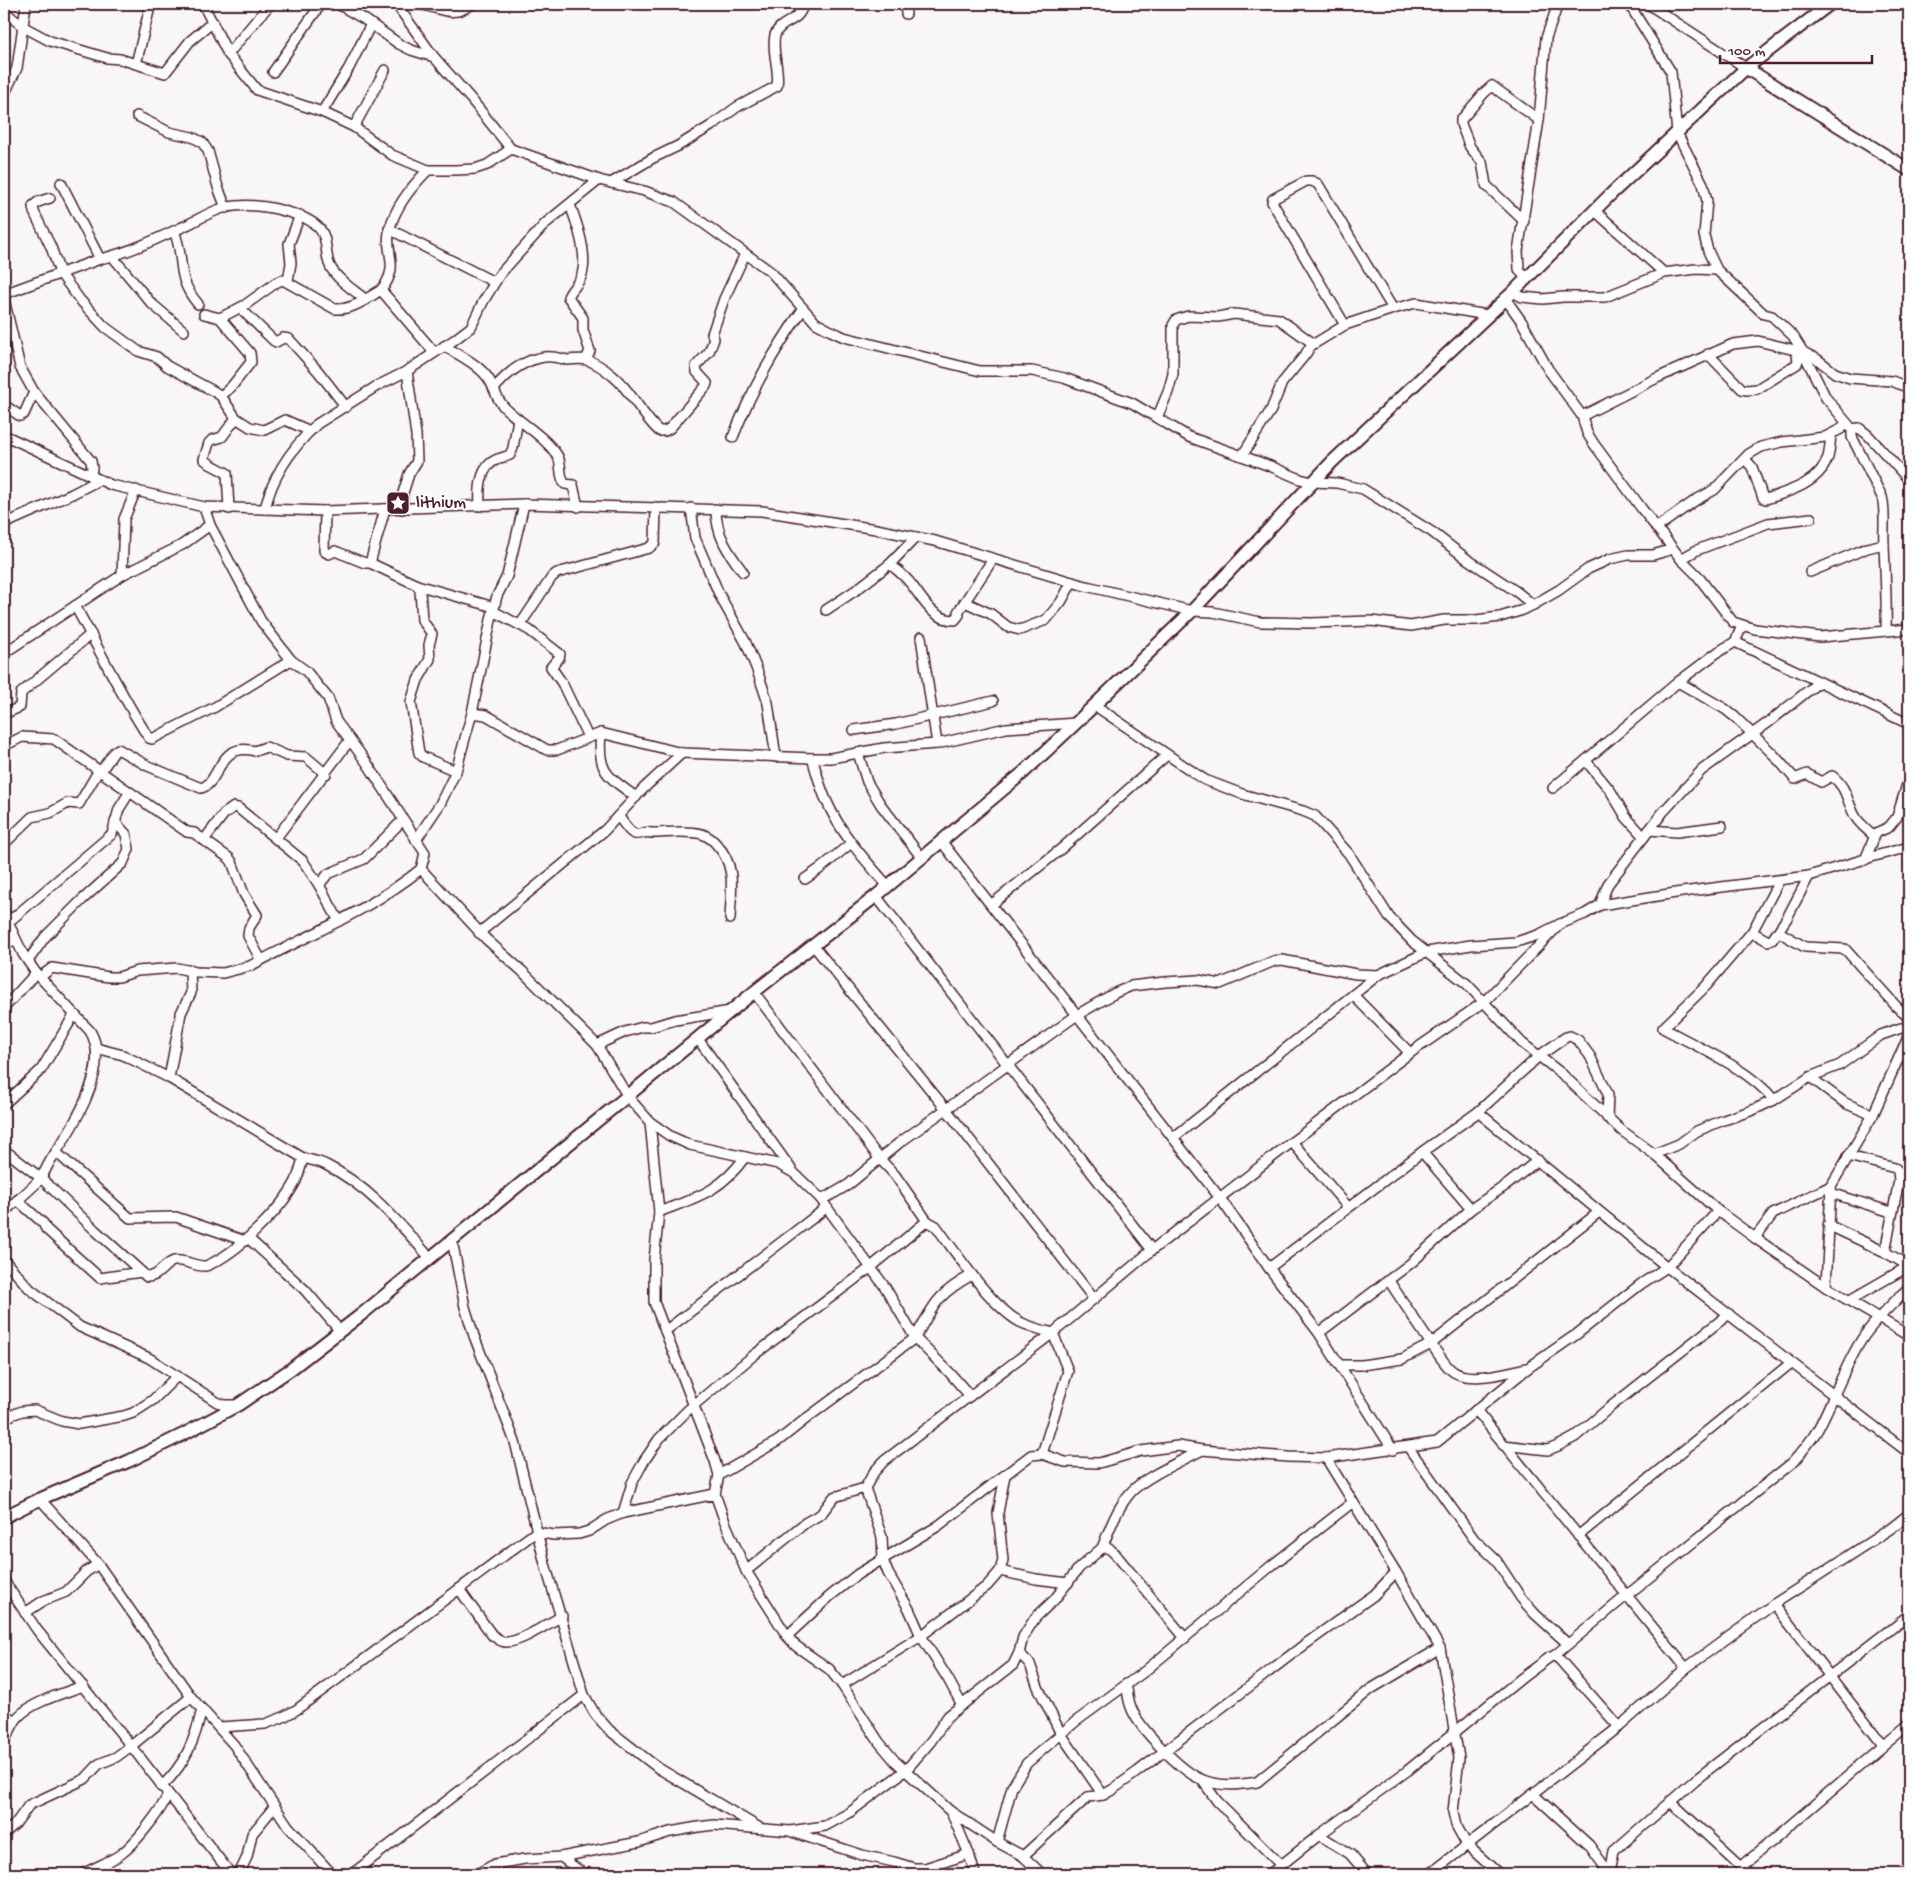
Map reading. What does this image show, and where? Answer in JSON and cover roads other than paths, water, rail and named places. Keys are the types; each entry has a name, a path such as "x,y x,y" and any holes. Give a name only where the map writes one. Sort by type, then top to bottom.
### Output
{"street":[{"path":"4,95 17,68 26,4"},
{"path":"203,4 228,54 257,90 322,112 354,128 392,155 428,170 475,168 487,165 511,149"},
{"path":"228,54 270,4"},
{"path":"273,72 321,4"},
{"path":"338,4 399,44 434,57"},
{"path":"396,4 434,57 511,149 599,180 644,191 674,202 773,274 816,323 831,332 980,372 1032,371 1064,378 1132,403 1189,438 1281,470 1300,480 1337,483 1364,489 1432,532 1533,605"},
{"path":"415,4 434,6 451,13 472,4"},
{"path":"611,183 686,141 737,107 777,86 777,60 774,45 776,32 783,25 797,18 803,8 803,4"},
{"path":"906,4 906,14"},
{"path":"1526,279 1519,269 1518,262 1539,120 1546,38 1558,4"},
{"path":"1629,4 1669,66 1677,133 1703,184 1707,201 1704,235 1708,251 1717,270 1764,314 1772,316 1793,336 1799,351 1826,398 1849,426 1852,437 1882,497 1884,504 1887,593 1886,631"},
{"path":"1648,4 1909,170"},
{"path":"4,1517 40,1499 129,1462 238,1405 291,1369 628,1097 754,992 922,858 1024,772 1076,723 1192,611 1346,448 1526,279 1594,210 1746,68 1830,4"},
{"path":"136,64 150,7"},
{"path":"4,12 22,26 50,41 165,73 179,52 213,22"},
{"path":"322,112 349,68 371,24"},
{"path":"354,128 385,70"},
{"path":"1524,221 1486,184 1482,162 1471,150 1461,120 1492,86 1539,120"},
{"path":"137,116 169,132 192,137 202,142 208,151 226,208"},
{"path":"220,318 240,308 277,282 288,281 335,309 344,309 366,300 380,290 392,269 389,229 403,200 428,170"},
{"path":"265,508 268,492 280,470 293,450 317,424 377,386 407,371 471,327 500,274 546,223 599,180"},
{"path":"1345,325 1272,202 1273,199 1306,181 1318,184 1393,309"},
{"path":"61,183 100,259"},
{"path":"50,198 33,206 60,273 96,318 118,338 138,351 157,357 167,366 221,396 236,418 250,426 264,430 285,420 310,431"},
{"path":"570,204 581,235 584,267 580,278 568,297 583,318 583,330 590,351 586,359"},
{"path":"4,294 112,256 174,231 211,212 226,208 268,207 300,215 318,227 325,238 326,253 330,266 340,279 366,300"},
{"path":"1594,210 1664,273"},
{"path":"288,281 291,263 289,244 300,215"},
{"path":"389,229 494,282"},
{"path":"174,231 177,239 181,273 191,295 198,304"},
{"path":"494,389 515,368 544,357 569,360 586,359 613,376 659,431 665,431 670,428 706,386 707,383 696,372 696,366 711,349 714,338 712,334 721,306 745,254"},
{"path":"112,256 151,303 184,330"},
{"path":"1509,295 1543,299 1605,297 1664,273 1696,269 1717,270"},
{"path":"380,290 434,352"},
{"path":"1509,295 1548,369 1582,416 1587,433 1594,444 1656,528 1681,559 1697,575 1729,618 1742,626 1820,637 1909,629"},
{"path":"4,299 20,367 34,392 91,461 95,478"},
{"path":"1156,418 1171,384 1174,364 1173,325 1180,318 1188,316 1218,317 1234,314 1279,319 1312,344 1317,344 1345,325 1393,309 1420,303 1487,315"},
{"path":"240,308 274,341 276,342 283,338 289,339 318,371 346,407"},
{"path":"733,437 750,395 776,348 803,309"},
{"path":"204,314 220,318 250,354 251,362 232,386 221,396"},
{"path":"1582,416 1708,354 1733,344 1758,341 1799,351 1817,359 1842,376 1892,381 1909,388"},
{"path":"1242,456 1271,410 1282,383 1305,356 1312,344"},
{"path":"444,346 484,373 494,389 498,401 558,456 562,480 565,484 573,485 578,507"},
{"path":"1708,354 1742,389 1752,390 1797,364 1799,351"},
{"path":"402,509 403,493 409,474 417,461 416,435 407,371"},
{"path":"4,405 20,416 24,414 34,392"},
{"path":"229,509 227,473 204,459 209,443 222,437 236,418"},
{"path":"480,506 481,476 496,459 510,456 518,419"},
{"path":"1656,528 1714,490 1761,446 1825,437 1849,426 1859,428 1868,435 1909,480"},
{"path":"1745,459 1752,467 1763,498 1766,499 1805,486 1823,467 1828,458 1831,434"},
{"path":"4,435 111,485 204,507 325,511 524,504 762,511 867,527 916,537 965,549 1072,582 1192,611 1213,612 1260,622 1371,621 1411,626 1444,620 1476,620 1500,617 1533,605 1559,590 1588,569 1610,559 1628,555 1653,555 1673,549"},
{"path":"4,524 72,494 95,478"},
{"path":"122,575 124,519 136,490"},
{"path":"416,840 440,804 456,771 472,714 493,609 497,596 508,576 524,504"},
{"path":"4,1008 38,975 52,968 119,977 138,971 177,968 223,973 250,966 378,901 398,888 421,869 425,853 336,721 328,698 306,671 291,660 261,621 210,524 204,507"},
{"path":"520,625 552,577 557,573 649,548 655,542 656,508"},
{"path":"691,508 695,538 720,596 746,643 758,670 768,703 776,757"},
{"path":"716,509 716,520 720,536 743,572"},
{"path":"370,563 385,510"},
{"path":"325,511 324,551 329,554 335,551 365,563 370,563 417,585 493,609 542,639 560,654 551,667 562,683 588,737"},
{"path":"1681,559 1697,550 1768,523 1811,518"},
{"path":"4,653 122,575 182,545 210,524"},
{"path":"826,610 890,564 916,537"},
{"path":"1810,572 1867,548 1884,544"},
{"path":"890,564 909,582 923,601 938,616 948,620 955,620 958,618 958,612 993,559"},
{"path":"965,602 987,612 1008,627 1020,630 1043,622 1048,618 1061,602 1072,582"},
{"path":"417,585 420,590 422,620 432,634 428,646 430,659 418,680 411,702 419,753 423,757 456,771"},
{"path":"75,606 130,708 148,736 152,739 215,707 291,660"},
{"path":"1553,788 1678,682 1718,652 1735,642 1742,626"},
{"path":"4,714 20,707 21,693 91,634"},
{"path":"921,637 937,744"},
{"path":"1735,642 1909,724"},
{"path":"1678,682 1725,709 1753,733 1795,779 1807,774 1821,782 1832,776 1838,780 1850,800 1854,815 1874,836"},
{"path":"1600,905 1608,884 1674,800 1702,770 1819,682"},
{"path":"854,730 896,724 993,701"},
{"path":"1094,705 1205,780 1242,794 1315,816 1349,854 1388,918 1412,941 1467,984 1522,1043 1562,1074 1607,1118 1654,1154 1718,1211 1755,1238 1826,1287 1909,1336"},
{"path":"472,714 486,715 547,750 557,750 601,733 682,753 812,758 831,758 884,748 937,744 1006,728 1076,723"},
{"path":"601,733 599,750 601,763 609,776 636,797"},
{"path":"4,746 19,737 52,738 60,742 129,793 187,832 194,833 232,862 244,894 257,915 247,931 261,960"},
{"path":"276,838 350,740"},
{"path":"4,844 32,818 50,813 68,803 79,804 100,771 118,749 155,770 200,788 206,786 224,759 240,750 248,749 254,751 266,747 287,756 306,757 326,774"},
{"path":"480,933 605,830 682,753"},
{"path":"858,753 867,782 881,805 922,858"},
{"path":"991,905 1061,849 1168,756"},
{"path":"812,758 826,801 851,843 888,886"},
{"path":"1586,761 1610,790 1626,817 1647,834 1722,826"},
{"path":"1865,860 1876,833 1888,827 1897,817 1909,778"},
{"path":"4,915 12,919 112,834 118,809 129,793"},
{"path":"204,840 224,814 234,807 242,811 303,861 339,921"},
{"path":"618,816 632,833 695,834 709,837 717,844 724,853 731,870 730,919"},
{"path":"319,885 328,874 364,859 404,820"},
{"path":"28,961 45,937 82,900 123,864 129,849 126,834 115,822"},
{"path":"941,841 1220,1198 1269,1268 1319,1333 1393,1450"},
{"path":"805,879 822,868 851,843"},
{"path":"1174,1138 1378,975 1427,952 1471,945 1516,942 1538,935 1585,914 1600,905 1682,892 1809,876 1909,847"},
{"path":"421,869 480,933 522,971 596,1044 628,1097 650,1122 670,1136 690,1144 778,1164 794,1173"},
{"path":"1752,932 1770,941 1779,932 1809,876"},
{"path":"1774,1100 1750,1076 1663,1028 1712,980 1752,932 1779,881"},
{"path":"876,896 1152,1250"},
{"path":"4,915 14,938 28,961 38,975 90,1032 96,1048 96,1067 86,1099 71,1129 41,1178 4,1212"},
{"path":"746,1571 805,1524 821,1514 834,1497 865,1488 874,1472 884,1461 1053,1334 1152,1250 1410,1053 1484,1002 1560,924"},
{"path":"1779,932 1806,947 1845,949 1909,1018"},
{"path":"4,948 14,938"},
{"path":"813,945 946,1109 1094,1299"},
{"path":"820,1198 829,1196 848,1185 879,1158 1077,1015 1131,986 1198,980 1220,984 1274,961 1282,960 1356,974 1378,975"},
{"path":"169,1078 181,1013 191,995 190,970"},
{"path":"754,992 879,1158 896,1175 927,1221 936,1226 972,1274 1003,1310 1019,1321 1053,1334 1068,1371 1042,1454"},
{"path":"1353,995 1410,1053"},
{"path":"596,1044 643,1027 651,1028 675,1020 732,1010"},
{"path":"4,1104 41,1070 74,1015"},
{"path":"1654,1154 1679,1144 1697,1131 1774,1100 1810,1078 1840,1065 1881,1035 1901,1028 1909,1028"},
{"path":"1826,1287 1831,1190 1848,1156 1906,1054 1909,1035"},
{"path":"1269,1268 1348,1207 1478,1112 1539,1056 1566,1037 1570,1036 1578,1040 1590,1056 1608,1094 1607,1118"},
{"path":"698,1039 794,1173 820,1198 896,1304 914,1338 950,1373 970,1396"},
{"path":"96,1048 123,1055 169,1078 303,1158 326,1165 366,1190 430,1258"},
{"path":"1810,1078 1845,1103 1873,1114"},
{"path":"1478,1112 1668,1267 1909,1453"},
{"path":"650,1122 659,1212 654,1260 653,1297 720,1475 716,1494 725,1522 746,1571 758,1593 787,1636 796,1646 829,1669 842,1685 879,1742 895,1761 950,1811 1023,1856 1042,1874"},
{"path":"1292,1142 1348,1207"},
{"path":"4,1152 18,1160 41,1178 147,1277 153,1277 168,1264 180,1260 198,1266 206,1266 246,1240 278,1206 291,1188 300,1171 303,1158"},
{"path":"56,1152 130,1218 176,1217 246,1240 305,1290 340,1331"},
{"path":"1422,1152 1471,1209"},
{"path":"659,1212 711,1191 733,1173 744,1156"},
{"path":"1848,1156 1895,1168 1898,1171 1899,1176 1885,1252"},
{"path":"1319,1333 1389,1281 1471,1209 1508,1184 1538,1160"},
{"path":"1755,1238 1772,1214 1831,1190 1892,1212"},
{"path":"17,1200 100,1278 141,1272"},
{"path":"665,1331 826,1208"},
{"path":"787,1636 829,1597 858,1574 938,1526 1031,1455 1042,1454 1065,1462 1099,1463 1141,1451 1178,1446 1202,1450 1326,1458 1393,1450 1437,1442 1528,1368 1576,1334 1640,1284 1668,1267 1718,1211"},
{"path":"1340,1365 1362,1365 1402,1359 1432,1344 1599,1212"},
{"path":"623,1513 632,1483 644,1461 659,1439 694,1405 754,1354 870,1268 927,1221"},
{"path":"1828,1225 1885,1252 1909,1266 1850,1300"},
{"path":"452,1240 465,1306 474,1336 515,1442 536,1532 584,1695 595,1714 609,1730 658,1768 760,1828"},
{"path":"4,1260 30,1289 80,1327 136,1351 217,1402 225,1405 238,1405"},
{"path":"720,1475 778,1441 914,1338 938,1299 952,1286 972,1274"},
{"path":"1389,1281 1451,1370 1461,1376 1486,1375 1528,1368"},
{"path":"1270,1874 1319,1834 1455,1733 1523,1676 1554,1656 1792,1463 1806,1448 1818,1429 1849,1362 1863,1338 1878,1319 1909,1287"},
{"path":"1503,1445 1548,1450 1575,1437 1729,1314"},
{"path":"1578,1536 1792,1363"},
{"path":"4,1418 22,1411 35,1410 62,1421 79,1424 124,1416 133,1413 153,1400 177,1376"},
{"path":"1476,1410 1686,1668"},
{"path":"1408,1447 1474,1539 1496,1560 1521,1598 1535,1614 1568,1644"},
{"path":"790,1831 825,1826 849,1813 906,1770 931,1742 948,1716 1013,1666 1023,1637 1035,1618 1054,1600 1079,1568 1102,1548 1114,1518 1131,1492 1144,1482 1202,1450"},
{"path":"1326,1458 1440,1648 1459,1758 1453,1812 1456,1825 1467,1845 1499,1874"},
{"path":"842,1685 921,1636 988,1586 1000,1571 1003,1560 998,1513 1004,1475"},
{"path":"865,1488 882,1536 883,1560 888,1573 909,1609 921,1636 962,1705"},
{"path":"220,1727 265,1724 296,1710 536,1532 564,1535 579,1534 589,1531 606,1520 623,1513 716,1494"},
{"path":"40,1499 98,1564 191,1697 220,1727 239,1751 288,1826 332,1874"},
{"path":"998,1842 1012,1787 1028,1763 1061,1734 1185,1638 1353,1502"},
{"path":"1430,1874 1619,1727 1686,1668 1774,1604 1890,1529 1909,1514"},
{"path":"1102,1548 1109,1548 1118,1556 1185,1638"},
{"path":"26,1613 43,1601 66,1592 86,1572 98,1564"},
{"path":"1000,1571 1036,1579 1068,1583"},
{"path":"1023,1856 1088,1797 1103,1795 1112,1790 1300,1648 1374,1595 1396,1572"},
{"path":"4,1581 26,1613 231,1874"},
{"path":"459,1589 492,1635 499,1640 508,1642 516,1640 562,1616"},
{"path":"1774,1604 1883,1745"},
{"path":"1533,1794 1589,1845 1610,1874 1614,1851 1670,1801 1909,1615"},
{"path":"1202,1780 1236,1786 1257,1782 1371,1689 1440,1648"},
{"path":"1019,1653 1030,1664 1038,1687 1061,1734 1103,1795"},
{"path":"1554,1656 1593,1695 1619,1727"},
{"path":"1126,1684 1131,1708 1138,1720 1164,1752 1202,1780 1217,1801 1281,1865"},
{"path":"4,1740 20,1715 83,1686"},
{"path":"352,1874 584,1695"},
{"path":"4,1834 16,1823 28,1804 85,1779 99,1764 131,1746 191,1697"},
{"path":"161,1787 186,1757 199,1723 202,1709"},
{"path":"4,1712 14,1722"},
{"path":"1741,1867 1909,1724"},
{"path":"83,1874 95,1871 128,1848 157,1814 168,1795"},
{"path":"1670,1801 1749,1874"},
{"path":"239,1874 247,1857 252,1834 274,1806"},
{"path":"950,1811 969,1854 975,1874"},
{"path":"477,1874 495,1864 561,1857 639,1842 670,1832 714,1825 790,1831 862,1855 914,1868 925,1868 969,1854"},
{"path":"1319,1834 1350,1854 1367,1874"},
{"path":"561,1857 584,1874"}],"place":[{"name":"lithium","path":"398,503"}]}
